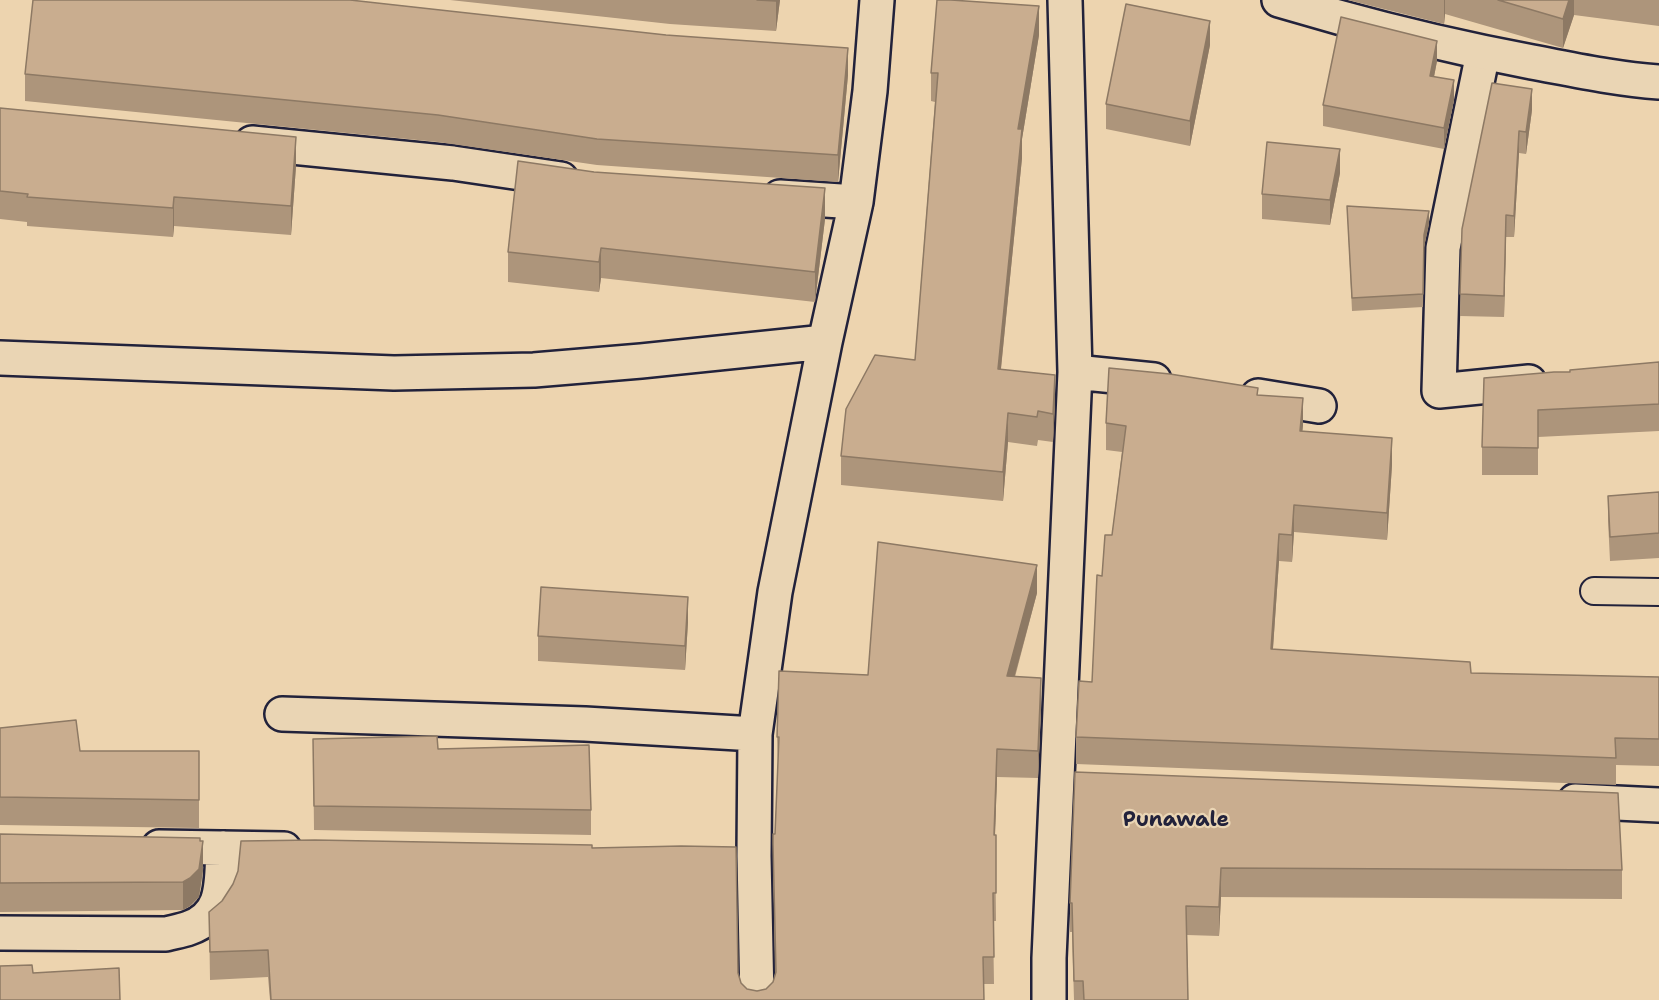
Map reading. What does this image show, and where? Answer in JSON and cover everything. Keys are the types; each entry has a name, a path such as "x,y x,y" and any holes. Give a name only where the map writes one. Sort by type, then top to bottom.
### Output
{"street":[{"path":"757,1000 742,856 755,734 775,592 825,342 856,202 870,91 860,55 876,0"},
{"path":"1049,1000 1049,958 1069,782 1075,372 1065,0"},
{"path":"1279,0 1329,15 1483,52 1626,80 1659,82"},
{"path":"1483,52 1443,248 1439,391 1558,379"},
{"path":"226,140 453,163 596,184"},
{"path":"749,195 856,202"},
{"path":"0,358 394,373 534,370 825,342"},
{"path":"1075,372 1185,384"},
{"path":"1230,391 1319,406"},
{"path":"282,714 585,724 755,734"},
{"path":"1541,800 1659,805"},
{"path":"129,846 318,849"},
{"path":"0,933 166,934 191,927 212,914 220,897 223,848"}],"lane":[{"path":"1594,591 1659,592"}],"building":[{"path":"33,0 350,0 666,35 848,48 838,155 597,139 438,115 25,74"},
{"path":"937,0 1039,6 1018,129 1022,129 998,369 1055,375 1053,414 1038,411 1037,417 1008,413 1003,472 841,456 846,409 875,355 915,360 938,73 931,73"},
{"path":"1498,0 1569,0 1563,19"},
{"path":"1126,4 1210,21 1190,121 1106,104"},
{"path":"1341,17 1437,41 1430,76 1454,80 1444,128 1323,105"},
{"path":"1492,83 1532,89 1526,132 1519,131 1514,216 1506,215 1504,296 1460,294 1462,229"},
{"path":"0,108 296,137 291,206 174,197 173,208 27,197 28,194 0,191"},
{"path":"1267,142 1340,149 1330,200 1262,194"},
{"path":"518,161 594,172 825,188 815,272 601,248 599,262 508,252"},
{"path":"1347,206 1429,211 1424,235 1423,294 1352,298"},
{"path":"1659,362 1659,404 1538,410 1538,448 1482,447 1484,378 1570,372 1570,370"},
{"path":"1109,368 1170,374 1258,388 1257,395 1303,398 1300,431 1392,438 1387,513 1294,505 1292,535 1279,534 1271,649 1470,662 1471,673 1659,677 1659,739 1615,738 1616,758 1076,737 1079,681 1092,682 1097,575 1102,576 1105,535 1112,535 1126,426 1106,423"},
{"path":"1659,492 1659,533 1610,537 1608,496"},
{"path":"878,542 1037,565 1007,676 1041,678 1038,751 997,749 994,835 996,835 996,893 993,893 994,957 983,957 984,1000 271,1000 268,950 210,952 209,912 222,901 233,884 238,871 241,841 315,840 592,845 592,848 736,847 738,973 741,983 747,989 757,991 766,989 773,982 776,972 773,834 775,834 779,737 777,737 779,671 868,675"},
{"path":"541,587 688,597 685,646 538,636"},
{"path":"76,720 80,751 199,751 199,800 0,797 0,728"},
{"path":"437,736 438,749 589,745 591,810 314,806 313,739"},
{"path":"1075,772 1618,793 1622,870 1221,868 1219,907 1186,906 1188,1000 1084,1000 1083,981 1074,981 1072,903 1070,903"},
{"path":"0,834 200,838 200,841 203,841 199,869 183,882 0,883"},
{"path":"32,965 33,973 119,968 120,1000 0,1000 0,966"}],"district":[{"name":"Punawale","path":"1176,821"}]}
